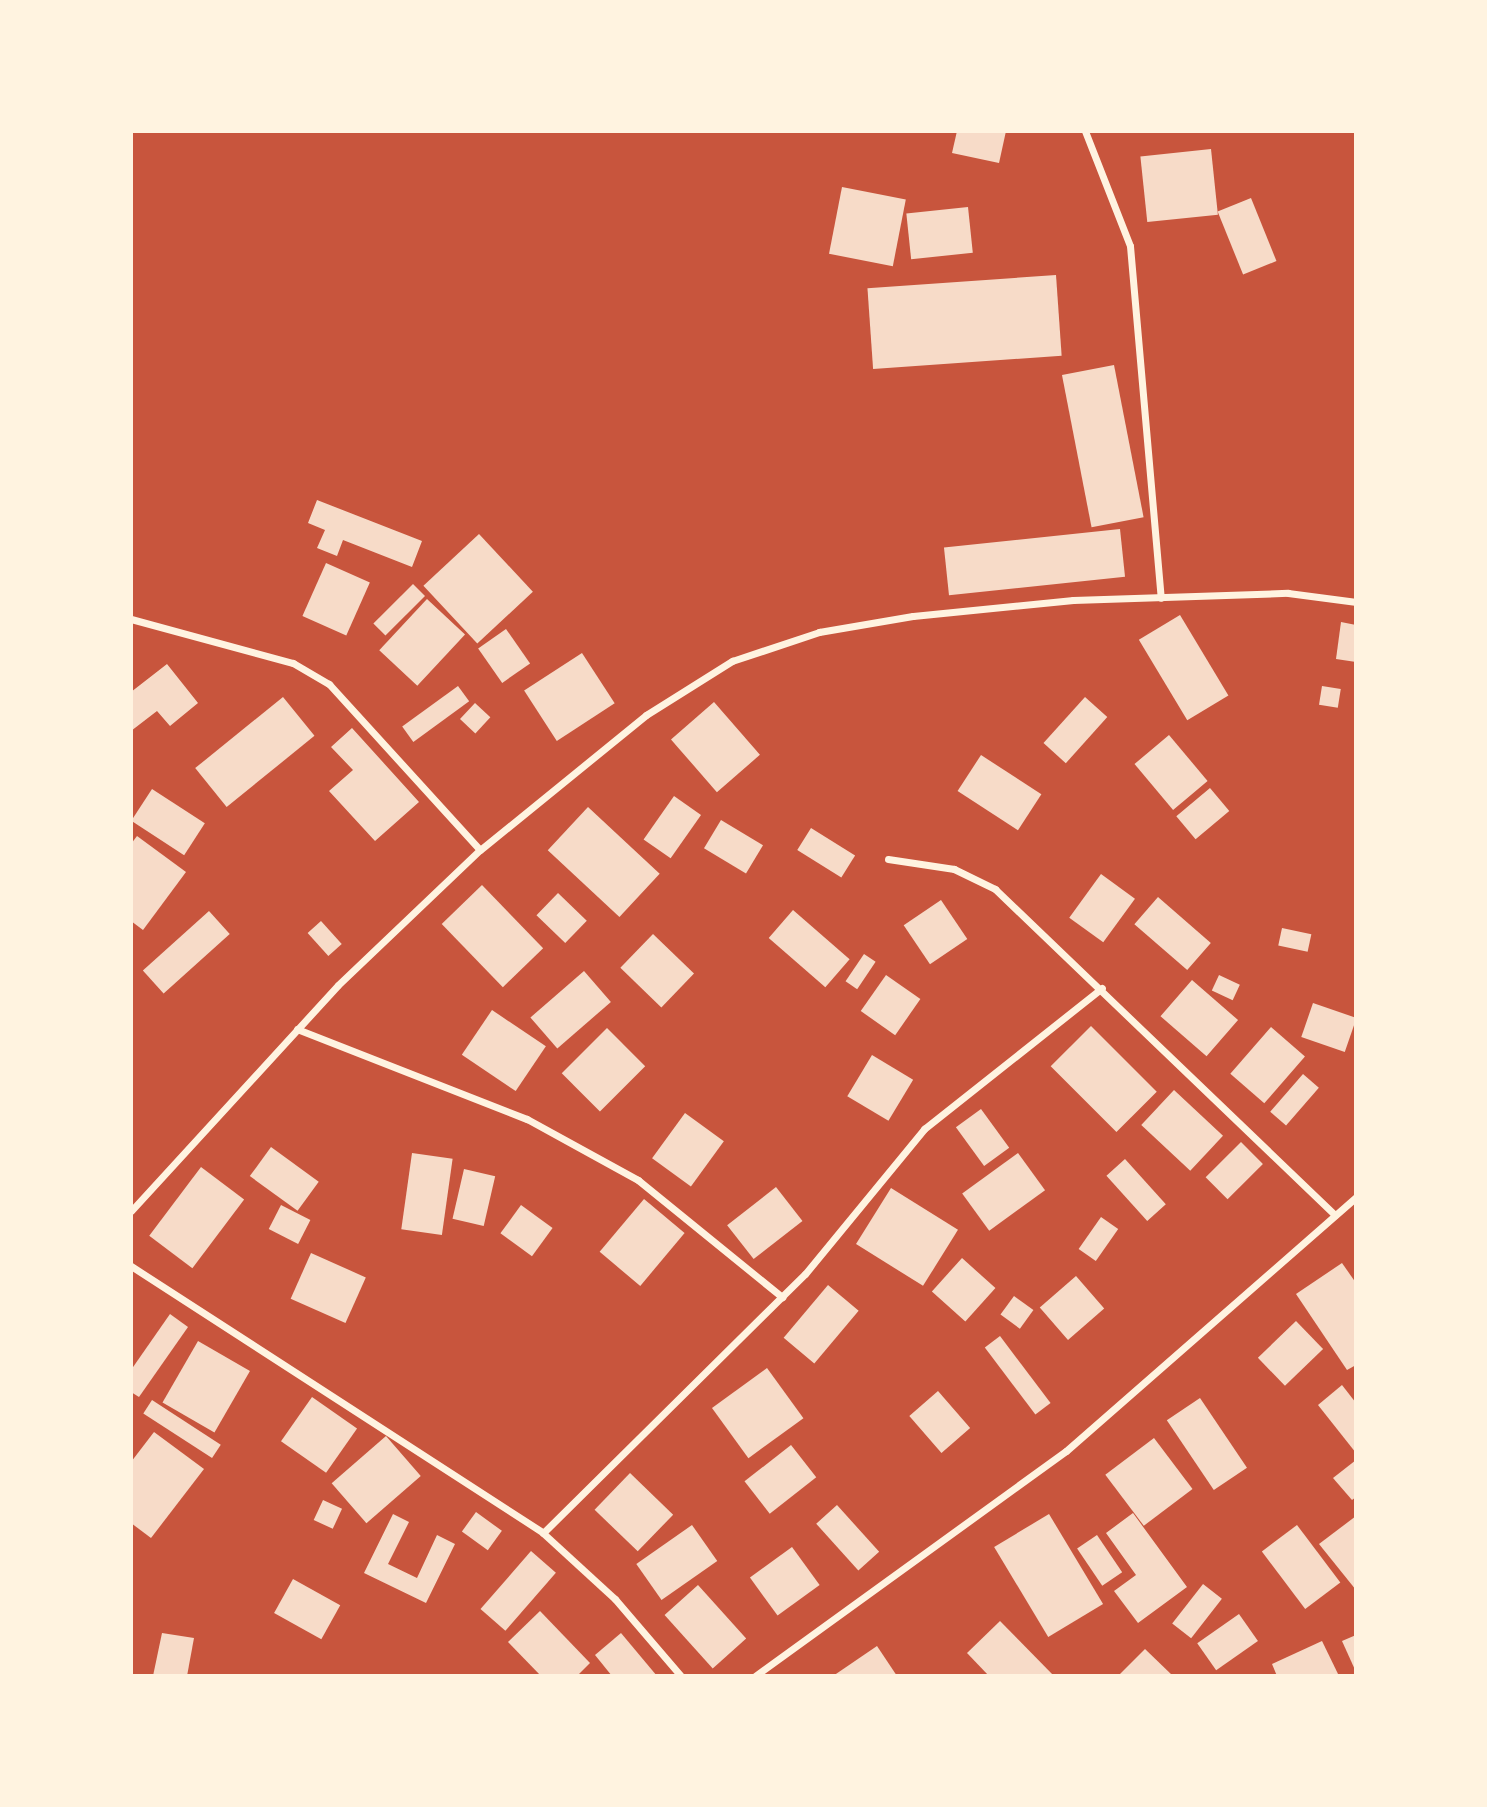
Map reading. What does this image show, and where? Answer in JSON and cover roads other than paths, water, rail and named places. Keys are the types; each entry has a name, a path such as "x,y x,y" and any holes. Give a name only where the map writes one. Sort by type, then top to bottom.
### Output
{"street":[{"path":"1085,131 1130,246 1161,598"},
{"path":"131,1211 297,1029 480,850 646,715 732,661 819,632 913,616 1073,600 1289,593 1356,602"},
{"path":"131,619 293,663 328,684 480,850"},
{"path":"887,859 954,869 995,888 1335,1215"},
{"path":"543,1533 782,1297 837,1237 924,1129 1102,988"},
{"path":"297,1029 538,1125 638,1180 782,1297"},
{"path":"755,1676 1066,1451 1356,1197"},
{"path":"131,1266 543,1533 615,1599 681,1676"},
{"path":"768,1667 775,1676"}]}
